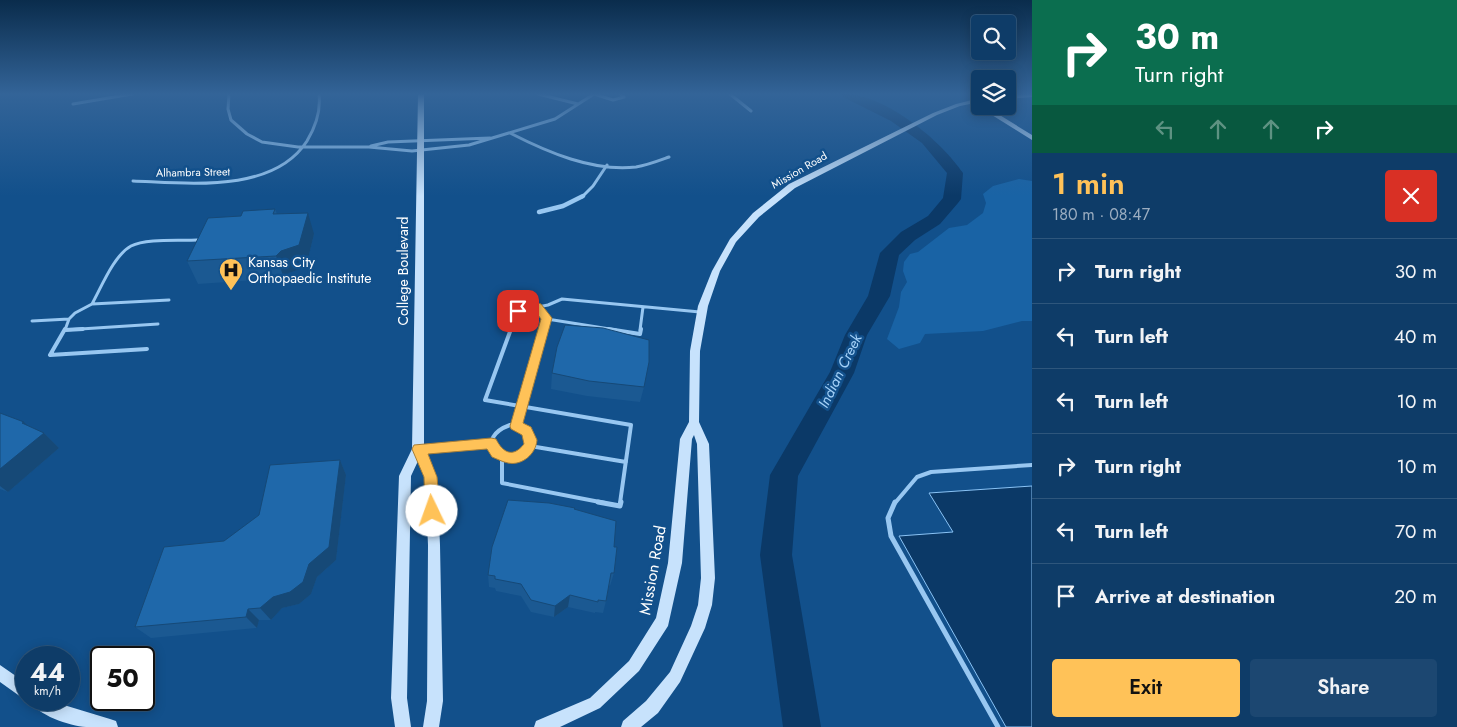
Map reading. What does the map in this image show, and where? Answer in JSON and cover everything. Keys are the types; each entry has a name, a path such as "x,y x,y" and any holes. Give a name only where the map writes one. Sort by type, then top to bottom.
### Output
{"main road":[{"name":"College Boulevard","path":"403,727 399,698 405,476 418,449 420,128"},
{"name":"Mission Road","path":"629,727 652,707 676,677 698,628 704,605 708,578 703,444 694,422 695,351 702,313 716,271 733,241 756,215 792,186 909,128"},
{"path":"1016,128 1032,138"},
{"name":"Mission Road","path":"542,727 595,703 634,666 663,622 675,562 686,439 694,422"},
{"name":"College Boulevard","path":"418,449 431,477 434,544 435,701 430,727"},
{"path":"0,673 15,684"},
{"path":"57,711 110,727"}],"street":[{"path":"240,128 268,142 304,148 368,147 388,150 420,149 481,143 490,138"},
{"path":"304,148 314,128"},
{"path":"368,147 388,142 490,138 526,128"},
{"path":"510,133 543,150 565,158 607,165 636,167 669,157"},
{"name":"Alhambra Street","path":"134,181 189,183 241,180 282,166 304,148"},
{"path":"539,212 554,210 575,202 597,182 607,165"}],"lane":[{"path":"92,304 117,263 130,247 139,243 197,240"},
{"path":"502,457 502,483 620,506 631,424 485,400 518,311 562,299 702,313"},
{"path":"147,349 50,355 65,330 68,319 92,304 169,300"},
{"path":"538,307 547,318 640,334 643,307"},
{"path":"516,426 520,406 547,318"},
{"path":"32,321 68,319"},
{"path":"65,330 158,324"},
{"path":"510,425 516,426 526,431 531,440 530,446 523,455 509,458 502,457 491,443 492,438 498,429 510,425"},
{"path":"418,449 491,443"},
{"path":"530,446 626,462"},
{"path":"998,727 891,536 888,518 896,500 917,477 931,472 1032,465"}],"shaded area":[{"path":"1019,179 1032,181 1032,321 1022,321 983,331 925,334 920,343 899,349 887,339 899,307 901,292 907,282 903,271 904,262 910,254 918,252 949,228 967,225 983,213 986,203 983,194 993,186"},
{"path":"1032,486 1032,727 1006,727 899,536 953,532 929,493"}],"building":[{"path":"275,209 273,214 308,213 299,245 281,251 276,256 187,261 208,218 241,216 243,211"},
{"path":"565,325 603,328 649,340 649,362 644,387 589,381 552,373 557,347"},
{"path":"0,413 24,422 22,423 44,433 0,469"},
{"path":"340,460 329,547 309,564 303,582 290,592 273,597 260,608 248,609 246,617 135,627 164,547 224,541 259,515 270,465"},
{"path":"508,500 549,503 575,508 616,521 614,547 617,547 614,573 611,573 606,601 598,600 598,602 570,595 555,606 531,600 521,584 495,579 495,576 488,575 492,547"}],"waterway":[{"name":"Indian Creek","path":"802,727 776,555 784,475 842,373 856,335 879,296 890,253 908,236 934,220 952,199 955,173 927,140 910,128"}],"place":[{"name":"Kansas City Orthopaedic Institute","path":"231,291"}],"route":[{"path":"432,511 431,477 418,449 491,443 497,453 502,457 509,458 516,458 528,451 531,440 529,435 522,428 516,426 520,406 547,318 538,307 518,311"}]}
